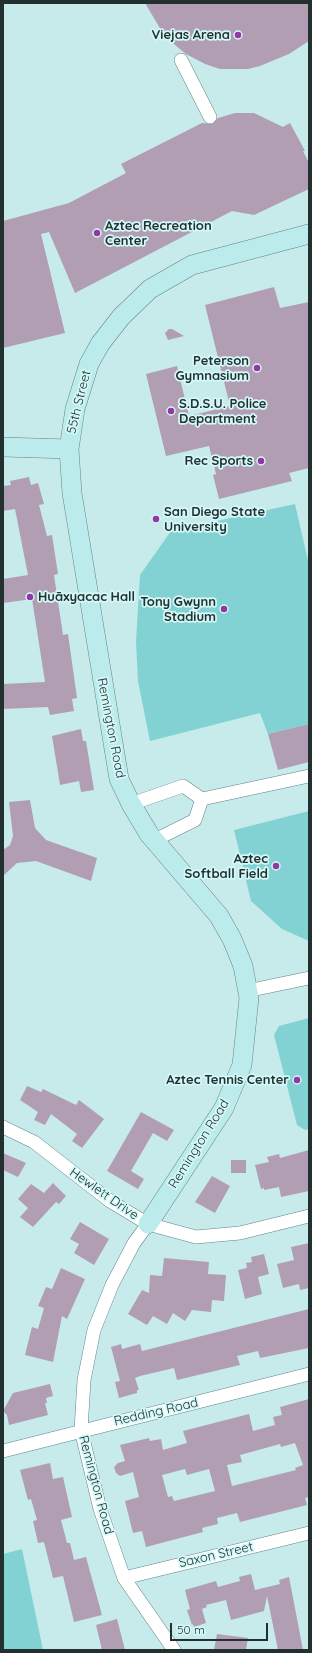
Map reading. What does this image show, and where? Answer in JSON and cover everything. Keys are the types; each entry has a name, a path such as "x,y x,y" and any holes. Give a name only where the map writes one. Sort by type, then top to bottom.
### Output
{"street":[{"path":"181,60 210,117"},
{"name":"55th Street","path":"3,447 69,449 75,409 89,364 100,344 121,317 150,289 192,265 309,234"},
{"name":"Remington Road","path":"69,449 72,493 114,758 119,779 131,804 155,840 218,916 232,939 243,966 249,998 242,1065 224,1108 134,1243 112,1285 94,1330 84,1380 81,1430 100,1508 124,1578 174,1650"},
{"path":"131,804 183,786 202,799 309,776"},
{"path":"155,840 195,820 202,799"},
{"path":"247,991 309,978"},
{"name":"Hewlett Drive","path":"3,1127 34,1142 110,1201 148,1224 196,1237 240,1233 309,1216"},
{"name":"Redding Road","path":"3,1451 81,1430 309,1374"},
{"name":"Saxon Street","path":"124,1578 308,1537"}],"shaded area":[{"name":"Tony Gwynn Stadium","path":"295,504 309,565 309,724 268,734 260,713 150,741 138,681 136,642 140,575 171,531"},
{"name":"Aztec Softball Field","path":"309,811 309,941 282,929 251,901 234,830"},
{"name":"Aztec Tennis Center","path":"309,1018 309,1129 305,1130 297,1125 274,1035 279,1026"},
{"path":"22,1549 43,1650 3,1650 3,1554"}],"building":[{"name":"Viejas Arena","path":"145,3 309,3 309,41 289,54 260,66 248,69 220,69 205,64 186,54 175,45 161,30"},
{"name":"Aztec Recreation Center","path":"235,113 254,113 283,127 290,123 305,151 303,151 309,163 309,189 254,215 232,211 75,293 49,232 41,234 65,333 3,348 3,221 69,203 126,173 121,164 202,123 213,124 218,118"},
{"path":"274,287 280,308 309,302 309,468 289,473 292,481 219,499 213,475 216,474 209,446 166,456 146,374 177,366 189,416 230,406 205,305"},
{"path":"169,329 172,329 184,336 168,340 165,333"},
{"name":"Huāxyacac Hall","path":"29,477 31,485 38,483 44,504 39,505 47,536 52,535 58,574 54,575 63,635 68,634 77,698 72,699 74,711 50,715 48,707 3,709 3,684 45,682 32,599 3,603 3,579 28,575 15,509 3,511 3,486 11,485 10,481"},
{"path":"309,724 309,762 278,770 268,734"},
{"path":"81,729 83,741 86,741 94,790 81,792 79,781 60,785 52,736"},
{"path":"30,800 35,828 46,840 97,858 91,881 36,861 17,863 3,876 3,850 10,845 13,836 9,802"},
{"path":"27,1086 41,1092 43,1089 76,1105 79,1100 104,1119 82,1148 72,1141 77,1134 51,1114 45,1125 34,1120 38,1112 20,1100"},
{"path":"141,1112 174,1130 167,1141 153,1133 131,1171 144,1179 138,1189 107,1171"},
{"path":"309,1150 309,1191 281,1197 279,1187 264,1190 264,1188 261,1189 255,1165 269,1162 267,1157 279,1154 280,1158"},
{"path":"3,1153 26,1163 18,1177 3,1170"},
{"path":"231,1160 246,1160 246,1173 231,1173"},
{"path":"212,1176 230,1186 215,1213 195,1202"},
{"path":"53,1183 66,1196 59,1204 56,1202 33,1227 20,1217 28,1208 18,1199 31,1184 44,1193"},
{"path":"80,1222 109,1239 94,1265 74,1253 79,1244 70,1239"},
{"path":"309,1243 309,1288 300,1290 299,1284 283,1288 277,1264 294,1260 291,1247"},
{"path":"264,1254 269,1274 258,1277 262,1294 245,1299 238,1270 247,1268 246,1263 252,1262 251,1257"},
{"path":"164,1258 209,1262 208,1274 226,1275 224,1301 212,1300 211,1312 192,1310 185,1321 173,1313 167,1324 153,1316 147,1325 128,1314 142,1290 149,1293 150,1275 162,1276"},
{"path":"61,1268 85,1279 67,1319 62,1316 53,1362 25,1355 32,1327 38,1329 44,1308 38,1306 46,1287 52,1289"},
{"path":"309,1309 309,1348 260,1358 258,1351 237,1356 240,1365 177,1380 174,1368 140,1376 135,1378 139,1390 137,1390 137,1393 119,1398 115,1382 120,1381 111,1347 121,1344 122,1349 140,1344 142,1351"},
{"path":"50,1384 53,1396 46,1398 47,1403 45,1403 48,1415 9,1425 7,1415 3,1411 13,1393"},
{"path":"309,1399 309,1497 305,1498 307,1505 240,1522 237,1513 217,1518 218,1524 202,1528 203,1532 146,1547 142,1531 133,1533 125,1501 139,1497 133,1472 120,1476 116,1473 114,1467 118,1463 125,1461 120,1445 149,1438 150,1441 161,1439 163,1450 187,1443 183,1431 249,1414 253,1431 275,1425 273,1417 282,1415 280,1407","holes":["295,1443 303,1465 295,1468 296,1470 232,1486 227,1465 242,1462 240,1455 280,1444 281,1447","185,1469 187,1475 209,1469 215,1491 174,1501 172,1496 168,1497 162,1475"]},
{"path":"50,1463 53,1479 63,1477 72,1517 61,1520 67,1543 70,1543 74,1560 86,1557 102,1615 74,1622 63,1576 53,1578 44,1542 38,1543 33,1521 37,1520 31,1499 28,1500 20,1470"},
{"path":"251,1574 255,1590 280,1584 279,1580 289,1577 303,1650 278,1650 267,1596 264,1611 231,1620 226,1600 206,1605 207,1607 202,1609 206,1623 194,1627 193,1624 192,1625 187,1610 190,1609 185,1590 216,1581 218,1587 240,1581 239,1577"},
{"path":"117,1619 125,1650 102,1650 96,1625"},
{"path":"217,1634 248,1638 246,1650 214,1650"}],"place":[{"name":"Viejas Arena","path":"238,35"},
{"name":"Aztec Recreation Center","path":"97,233"},
{"name":"Peterson Gymnasium","path":"257,368"},
{"name":"S.D.S.U. Police Department","path":"171,411"},
{"name":"Rec Sports","path":"261,461"},
{"name":"San Diego State University","path":"156,519"},
{"name":"Huāxyacac Hall","path":"30,597"},
{"name":"Tony Gwynn Stadium","path":"224,609"},
{"name":"Aztec Softball Field","path":"276,866"},
{"name":"Aztec Tennis Center","path":"297,1080"}]}
